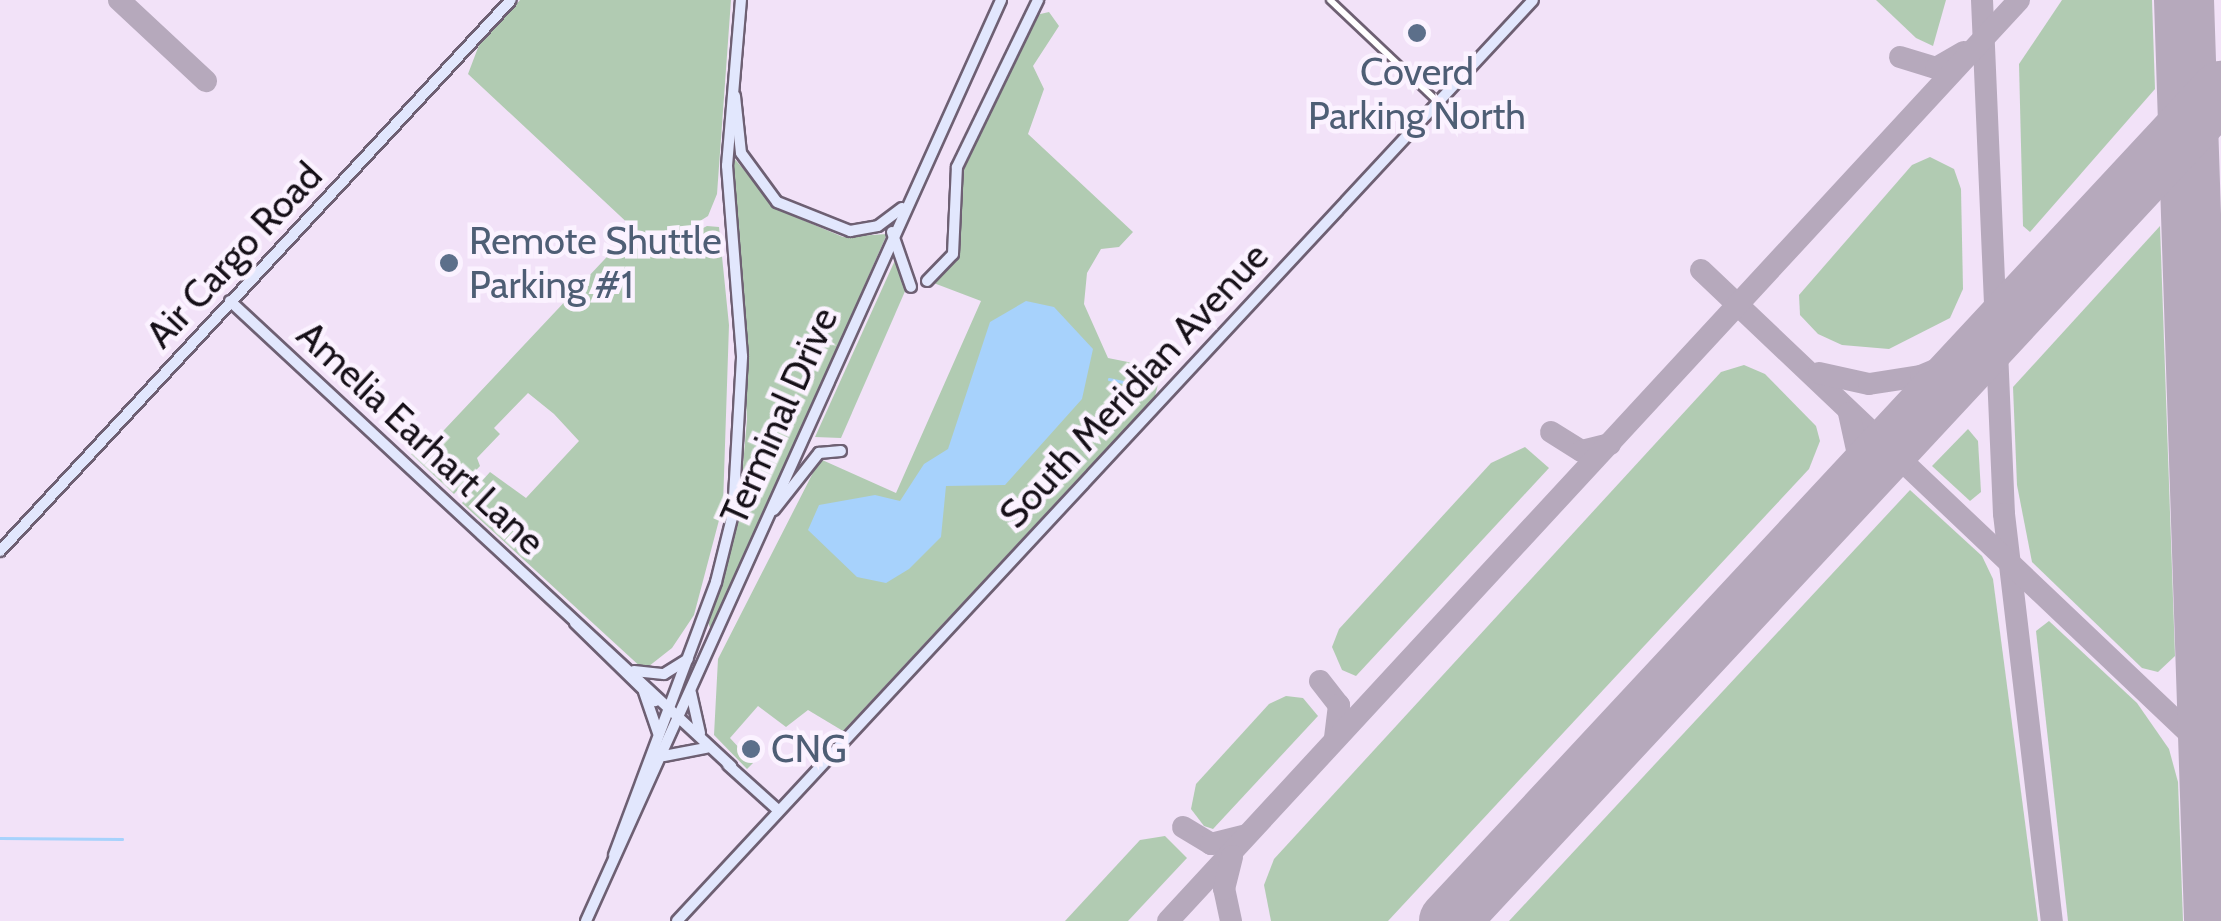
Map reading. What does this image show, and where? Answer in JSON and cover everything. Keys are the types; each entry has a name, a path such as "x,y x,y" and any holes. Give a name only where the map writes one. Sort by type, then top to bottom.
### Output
{"street":[{"name":"Air Cargo Road","path":"0,551 511,0"},
{"name":"Terminal Drive","path":"614,856 725,551 740,450 742,356 728,194 732,65 741,0"},
{"name":"Terminal Drive","path":"586,921 664,756 903,207 1001,0"},
{"path":"927,281 953,254 957,166 1038,0"},
{"path":"1330,0 1438,102"},
{"name":"South Meridian Avenue","path":"676,921 1531,1"},
{"path":"732,65 741,153 777,202 850,231 878,226 903,207"},
{"path":"892,232 911,287"},
{"name":"Amelia Earhart Lane","path":"230,301 632,671 706,748 731,766"},
{"path":"769,514 820,453 841,451"},
{"name":"Amelia Earhart Lane","path":"571,618 644,691 668,708"},
{"path":"632,671 664,674 688,659"},
{"path":"644,691 658,733"},
{"path":"691,693 700,734"},
{"name":"Amelia Earhart Lane","path":"679,719 700,734 778,810"},
{"path":"664,756 706,748"}],"green space":[{"path":"520,0 731,0 717,194 708,216 660,246 639,245 634,229 468,74 479,45"},
{"path":"1876,0 1946,0 1933,46 1916,38"},
{"path":"2062,0 2152,0 2155,89 2030,232 2023,226 2019,64"},
{"path":"1049,12 1059,26 1033,66 1044,89 1028,134 1133,232 1119,247 1101,249 1087,273 1084,304 1108,358 1153,367 1160,377 1155,396 843,731 808,710 786,727 758,706 730,738 753,763 747,769 714,735 718,659 820,459 896,493 981,301 931,282 960,250 962,170 1036,15"},
{"path":"732,156 779,210 843,237 887,234 712,633 708,622 740,500 747,419"},
{"path":"1930,157 1954,169 1961,189 1963,289 1950,318 1889,349 1842,345 1818,334 1800,315 1799,295 1912,165"},
{"path":"707,226 719,227 729,325 723,505 694,615 672,648 644,670 462,503 490,472 526,498 579,441 554,414 528,393 494,428 500,434 477,458 480,466 454,494 411,454 429,446 619,244 656,253"},
{"path":"2160,226 2175,656 2158,672 2142,668 2032,562 2017,485 2013,387"},
{"path":"896,258 906,289 841,438 815,437"},
{"path":"1744,365 1765,374 1816,426 1820,441 1809,469 1388,921 1271,921 1264,885 1274,859 1721,372"},
{"path":"1968,429 1978,441 1981,492 1970,501 1932,466"},
{"path":"1525,447 1549,468 1356,676 1342,670 1332,647 1339,629 1491,463"},
{"path":"1910,490 1982,556 1993,579 2038,921 1509,921"},
{"path":"2049,621 2137,703 2169,749 2178,782 2183,921 2068,921 2036,631"},
{"path":"1286,696 1303,698 1318,716 1213,829 1204,826 1191,809 1196,784 1269,704"},
{"path":"1165,836 1187,858 1128,921 1065,921 1140,840"}],"water":[{"path":"1026,301 1054,307 1093,349 1082,399 1005,485 946,486 941,537 909,569 886,583 857,577 808,530 819,505 875,495 900,501 924,464 948,449 990,322"}],"waterway":[{"path":"1109,379 1132,384"},
{"path":"0,838 122,839"}],"taxiway":[{"path":"119,0 206,81"},
{"path":"1982,0 2004,514 2052,921"},
{"path":"1168,921 2019,0"},
{"path":"1900,57 1936,68 1964,52"},
{"path":"1701,270 2190,734 2210,785"},
{"path":"1819,373 1869,384 1921,376 1961,359 2009,319"},
{"path":"1839,502 1859,459 1849,413"},
{"path":"1551,432 1582,451 1610,444"},
{"path":"1320,681 1339,705 1335,739"},
{"path":"1183,827 1211,844 1246,835"},
{"path":"1231,921 1224,889 1232,856"}],"runway":[{"path":"2184,0 2214,921"},
{"path":"1449,921 2221,91"}],"place":[{"name":"Coverd Parking North","path":"1417,33"},
{"name":"Remote Shuttle Parking #1","path":"449,263"},
{"name":"CNG","path":"751,749"}]}
